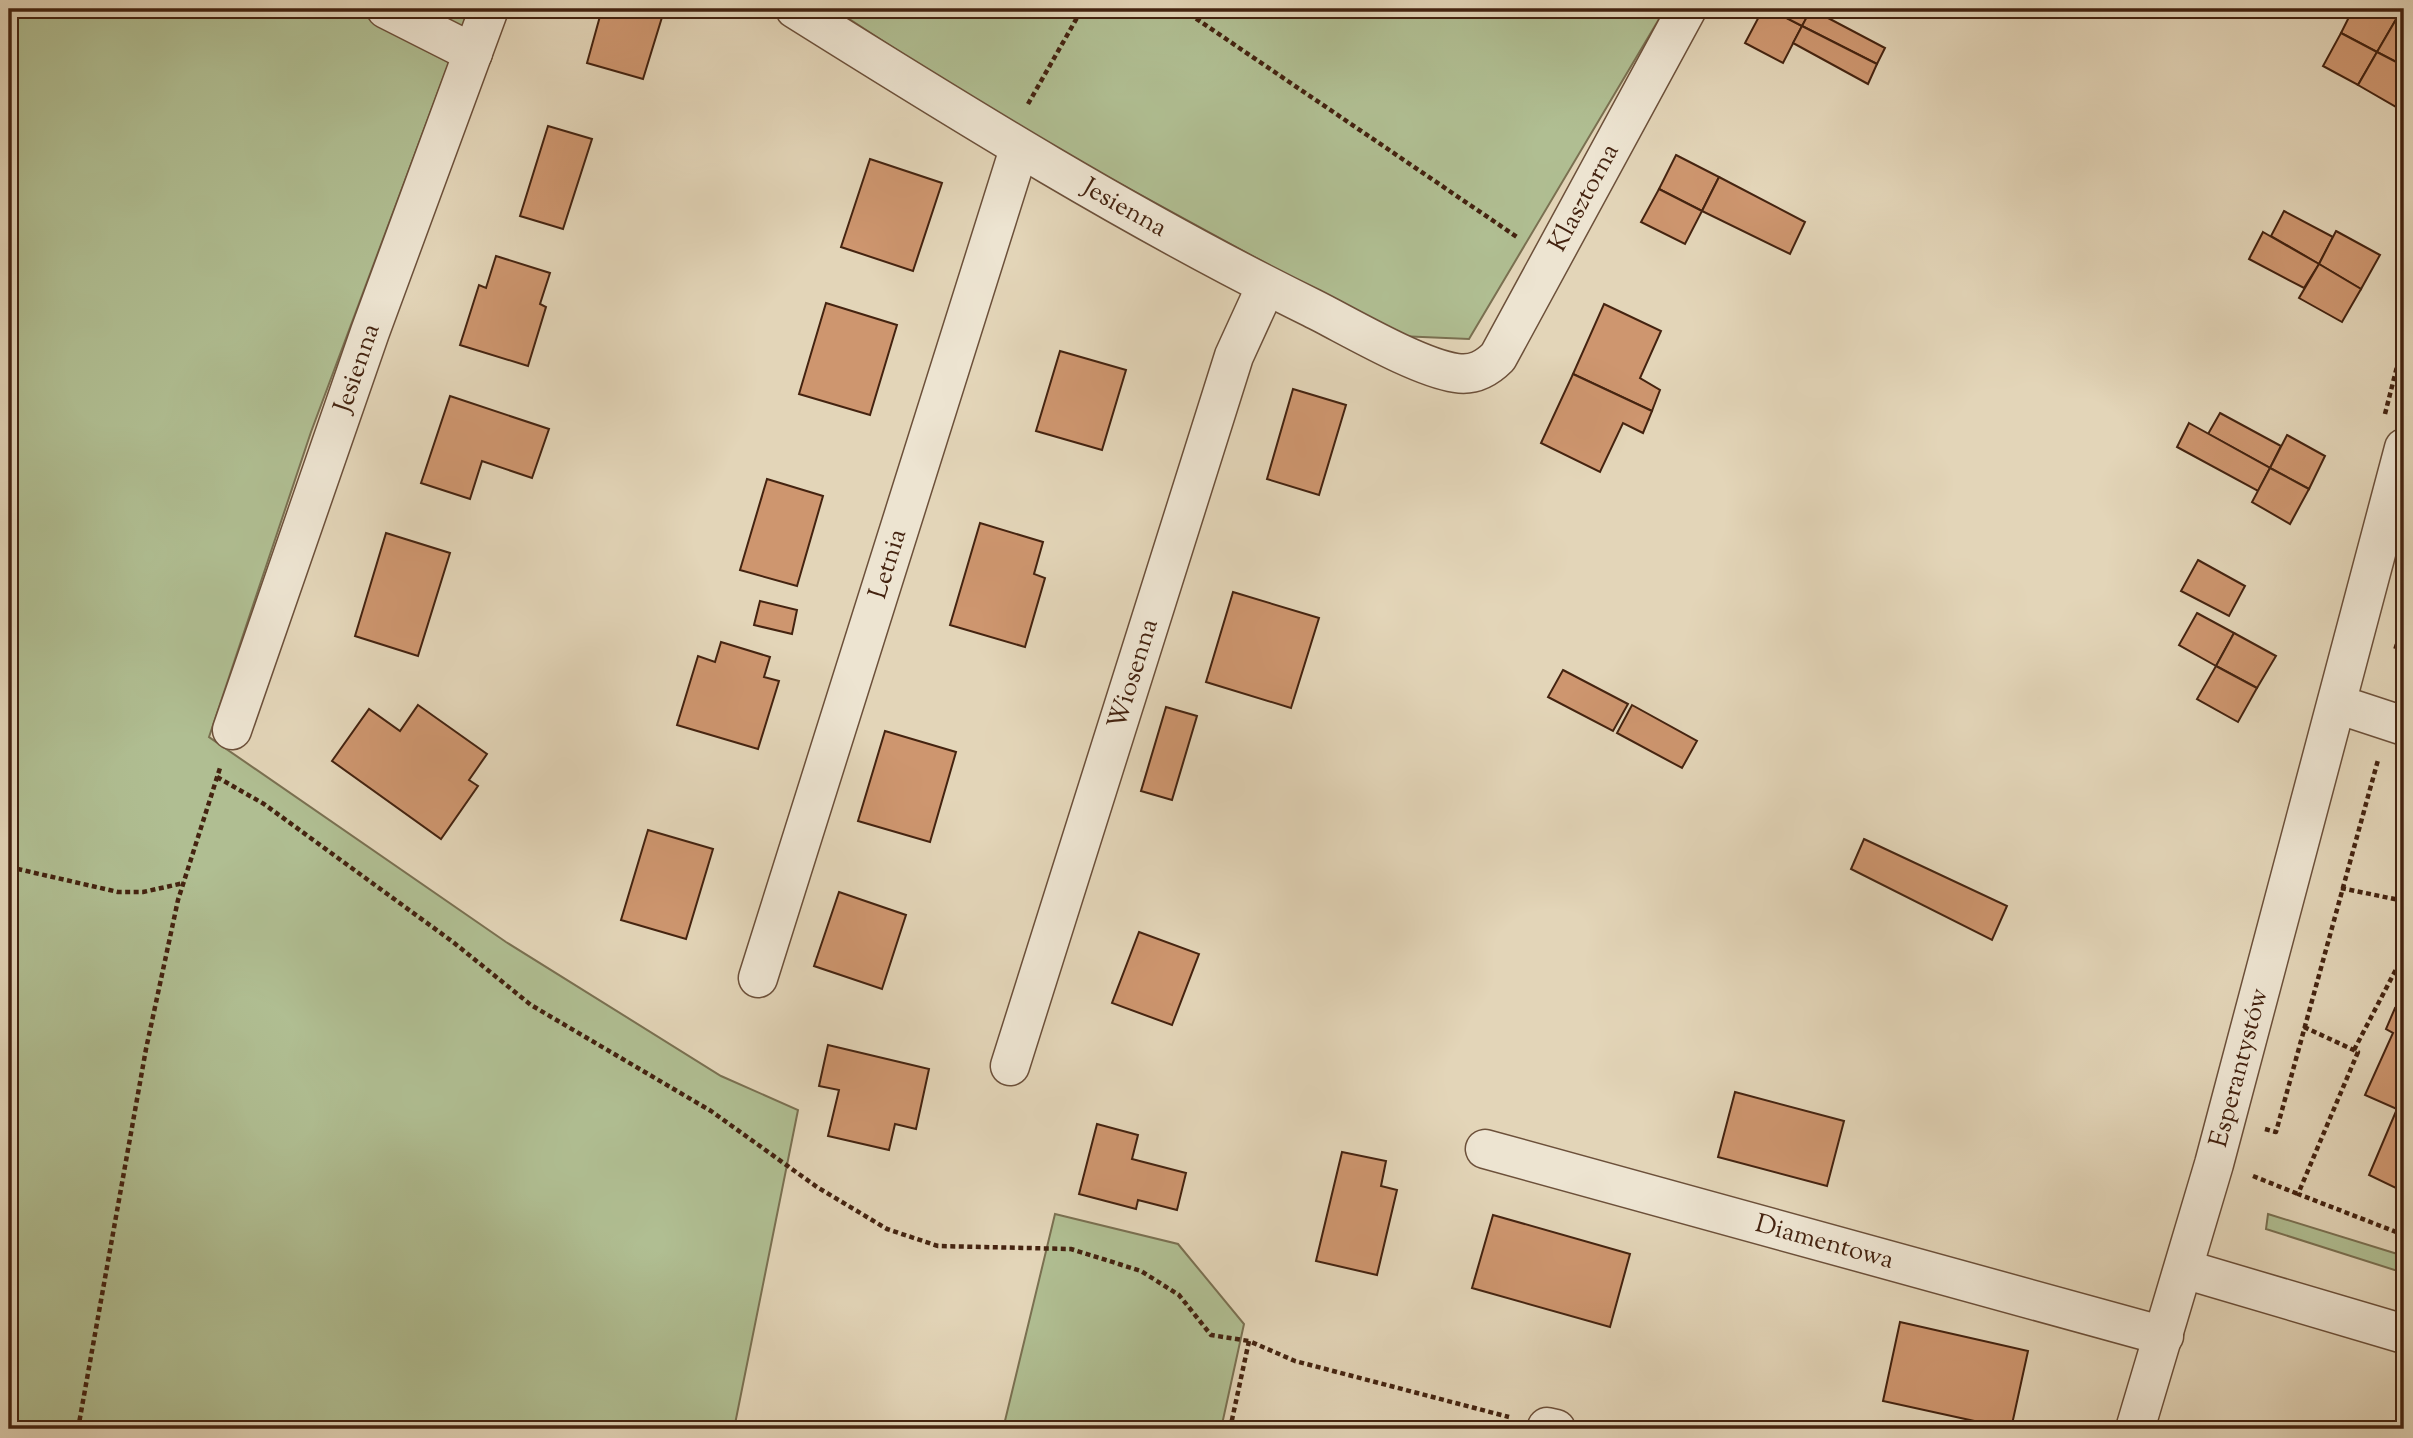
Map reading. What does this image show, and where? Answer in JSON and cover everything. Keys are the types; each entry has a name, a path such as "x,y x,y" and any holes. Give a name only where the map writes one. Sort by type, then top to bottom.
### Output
{"street":[{"path":"386,9 473,53"},
{"name":"Jesienna","path":"232,730 370,332 489,9"},
{"name":"Jesienna","path":"795,9 1013,146 1266,286 1396,350 1456,373 1469,374"},
{"name":"Klasztorna","path":"1469,374 1488,368 1498,357 1553,261 1688,9"},
{"name":"Letnia","path":"758,978 1013,146"},
{"name":"Wiosenna","path":"1010,1066 1234,356 1266,286"},
{"name":"Esperantystów","path":"2135,1429 2184,1269 2404,448"},
{"path":"2337,704 2393,738"},
{"name":"Diamentowa","path":"1485,1149 2164,1336"},
{"path":"2184,1269 2404,1334"}],"path":[{"path":"1013,146 1082,9"},
{"path":"1182,9 1553,261"},
{"path":"2298,1194 2358,1052 2304,1027 2370,781 2393,738"},
{"path":"217,777 264,804 453,943 531,1005 711,1111 817,1187 887,1229 938,1246 1071,1249 1151,1277 1179,1295 1211,1335 1249,1340 1295,1361 1551,1428"},
{"path":"9,867 118,892 143,892 184,883"},
{"path":"2342,888 2404,901"},
{"path":"2354,1050 2404,954"},
{"path":"2241,1172 2404,1235"},
{"path":"1230,1429 1249,1340"}],"green space":[{"path":"9,9 469,9 311,432 209,737 506,942 721,1076 798,1110 734,1429 9,1429"},
{"path":"834,9 1665,9 1469,339 1399,336 1005,121"},
{"path":"1055,1214 1178,1244 1244,1324 1221,1429 1003,1429"},
{"path":"2268,1214 2404,1256 2404,1273 2266,1229"}],"building":[{"path":"602,9 641,9 663,14 643,79 587,63"},
{"path":"1763,9 1769,9 1802,26 1783,63 1745,43"},
{"path":"1769,9 1812,9 1802,26"},
{"path":"1811,9 1885,48 1877,64 1802,26"},
{"path":"2353,9 2385,9 2398,16 2377,52 2341,33"},
{"path":"2398,16 2404,20 2404,66 2377,52"},
{"path":"1802,26 1877,64 1868,84 1793,43"},
{"path":"2341,33 2377,52 2358,85 2323,66"},
{"path":"2377,52 2404,66 2404,97 2398,108 2358,85"},
{"path":"548,126 592,139 563,229 520,216"},
{"path":"1676,155 1719,177 1702,211 1659,189"},
{"path":"870,159 942,183 913,271 841,247"},
{"path":"1719,177 1805,222 1790,254 1702,211"},
{"path":"1659,189 1702,211 1685,244 1641,222"},
{"path":"2284,211 2333,237 2319,264 2271,236"},
{"path":"2336,231 2380,255 2361,289 2319,264"},
{"path":"2263,232 2319,264 2304,288 2249,259"},
{"path":"496,256 550,273 540,304 546,307 528,366 460,345 479,285 486,288"},
{"path":"2319,264 2361,289 2342,322 2299,298"},
{"path":"826,303 897,325 870,415 799,394"},
{"path":"1604,304 1661,331 1640,378 1660,390 1652,411 1573,374"},
{"path":"1060,351 1126,370 1102,450 1036,431"},
{"path":"1573,374 1652,411 1643,433 1623,423 1600,472 1541,443"},
{"path":"1293,389 1346,405 1319,495 1267,479"},
{"path":"450,396 549,429 532,478 482,461 470,499 421,483"},
{"path":"2220,413 2281,446 2270,468 2208,434"},
{"path":"2189,423 2270,468 2258,491 2177,447"},
{"path":"2287,435 2325,456 2309,489 2270,468"},
{"path":"2270,468 2309,489 2290,524 2252,502"},
{"path":"767,479 823,496 797,586 740,570"},
{"path":"980,523 1043,542 1034,574 1045,578 1025,647 950,625"},
{"path":"386,533 450,553 418,656 355,636"},
{"path":"2198,560 2245,586 2229,616 2181,591"},
{"path":"1233,592 1319,618 1291,708 1206,682"},
{"path":"760,601 797,610 792,634 754,625"},
{"path":"2197,613 2234,633 2216,666 2179,645"},
{"path":"2234,633 2276,656 2257,688 2216,666"},
{"path":"721,642 770,657 764,677 779,681 758,749 677,725 698,656 715,662"},
{"path":"2216,666 2257,688 2238,722 2197,699"},
{"path":"1563,670 1628,704 1613,731 1548,697"},
{"path":"418,705 487,754 469,780 478,786 441,839 332,761 369,709 400,731"},
{"path":"1632,705 1697,741 1682,768 1617,733"},
{"path":"1166,707 1197,716 1172,800 1141,791"},
{"path":"885,731 956,752 930,842 858,821"},
{"path":"648,830 713,849 686,939 621,920"},
{"path":"1864,839 2007,906 1992,940 1851,869"},
{"path":"839,892 906,915 882,989 814,966"},
{"path":"1139,932 1199,954 1172,1025 1112,1003"},
{"path":"2395,1008 2404,1012 2404,1181 2400,1190 2369,1175 2397,1109 2365,1095 2393,1033 2386,1029"},
{"path":"828,1045 929,1069 916,1129 895,1124 889,1150 828,1136 839,1090 819,1086"},
{"path":"1735,1092 1844,1121 1827,1186 1718,1157"},
{"path":"1097,1124 1138,1135 1132,1159 1186,1173 1177,1210 1138,1200 1136,1209 1079,1194"},
{"path":"1342,1152 1386,1161 1381,1186 1397,1190 1377,1275 1316,1261"},
{"path":"1493,1215 1630,1254 1610,1327 1472,1288"},
{"path":"1900,1322 2028,1351 2011,1429 1883,1401"}]}
